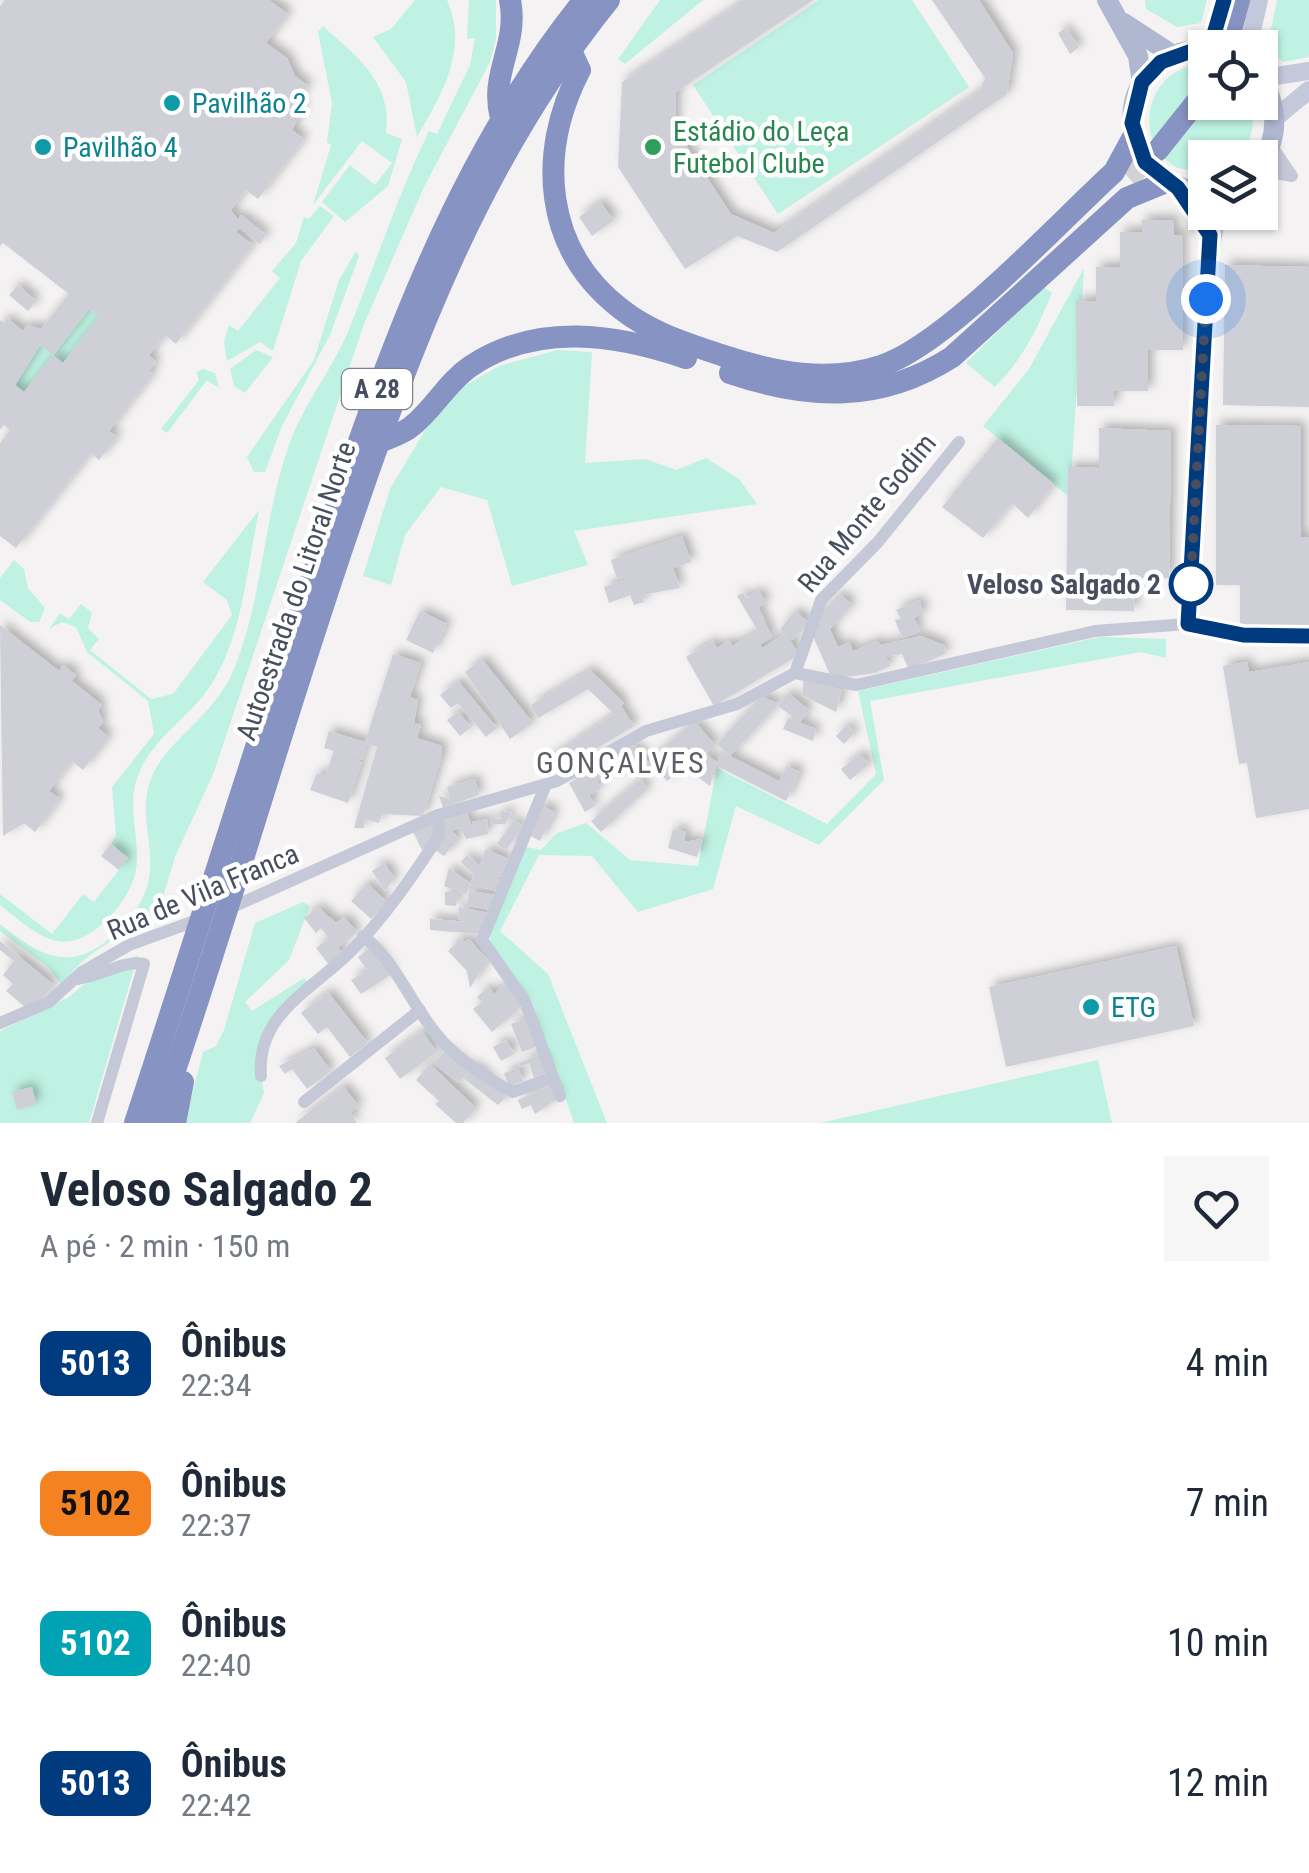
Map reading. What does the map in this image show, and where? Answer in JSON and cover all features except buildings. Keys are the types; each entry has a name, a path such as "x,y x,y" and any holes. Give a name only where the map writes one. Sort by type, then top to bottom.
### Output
{"highway":[{"path":"501,118 494,93 510,48 510,0"},
{"name":"Autoestrada do Litoral Norte","path":"133,1123 206,892 383,370 446,220 501,118 584,0"},
{"name":"Autoestrada do Litoral Norte","path":"157,1123 194,1015 270,762 412,350 470,218 514,138 609,0"},
{"path":"1239,0 1239,30"},
{"path":"571,51 580,70 556,127 551,184 562,233 585,275 620,309 651,328 738,360 795,375 858,372 883,366 935,336 1114,172 1133,137"},
{"path":"1158,150 1188,112"},
{"path":"849,391 926,358 1128,177"},
{"path":"378,444 412,427 442,390 471,366 499,352 553,336 592,335 666,351 792,389 871,393 920,378 952,357 1128,198 1172,185"},
{"path":"175,1123 194,1015"}],"main road":[{"path":"1107,0 1124,24 1138,56 1142,82"},
{"path":"1124,24 1173,55"},
{"path":"1188,52 1173,55 1142,82 1132,109 1133,137 1145,162 1172,185 1188,188"}],"street":[{"path":"1215,30 1224,0"},
{"path":"1244,30 1259,0"},
{"path":"1278,75 1309,71"},
{"path":"1278,116 1309,90"},
{"path":"1278,156 1292,176"},
{"path":"1278,172 1309,178"},
{"path":"1172,185 1210,235"},
{"path":"1188,624 1212,230"},
{"name":"Rua Monte Godim","path":"795,673 821,600 878,542 960,442"},
{"path":"795,673 856,685 1096,631 1188,624 1243,635 1309,636"},
{"name":"Rua de Vila Franca","path":"0,1023 49,1002 76,979 129,945 268,894 438,815 546,784 646,731 736,704 795,673"},
{"path":"546,784 482,940 525,1001 560,1096"},
{"path":"261,1076 263,1040 276,1019 364,936 439,836 438,815"},
{"path":"364,936 401,975 420,1010 450,1048 514,1092 552,1077"},
{"path":"76,979 97,977 136,962 144,964 97,1123"},
{"path":"304,1102 420,1010"}],"green space":[{"path":"415,0 447,0 455,36 450,71 417,137 406,82 373,37 391,29"},
{"path":"469,0 496,0 496,39 490,62 425,185 364,324 214,772 175,857 157,917 93,953 62,985 48,967 0,931 0,924 50,955 80,955 111,937 141,901 150,864 146,812 152,776 169,750 215,701 234,669 251,615 273,503 294,432 350,327 429,131 437,134 470,65 475,38 467,39"},
{"path":"660,0 703,0 625,64 618,59"},
{"path":"819,0 912,0 969,87 778,214 693,85"},
{"path":"1145,0 1207,0 1201,23 1177,27 1146,9"},
{"path":"1277,0 1309,0 1309,57 1283,62 1278,58 1278,30 1271,30"},
{"path":"323,26 370,72 384,100 386,133 402,139 388,186 345,222 322,202 350,165 375,185 392,163 362,141 313,205 331,145 327,142 332,103 318,32"},
{"path":"1188,67 1188,103 1153,142 1153,101 1158,89 1177,71"},
{"path":"1195,120 1253,120 1249,140 1188,140 1188,170 1177,168 1162,157"},
{"path":"320,206 334,216 301,261 273,351 260,342 227,361 224,342 229,325 238,331 280,278 272,271 296,243 304,217 309,219"},
{"path":"356,251 359,256 330,335 282,426 265,472 254,472 247,457 314,360 339,280"},
{"path":"1084,268 1070,498 983,426 1029,369"},
{"path":"1043,287 1052,293 1041,319 1021,354 995,387 966,363"},
{"path":"89,309 99,317 63,363 24,392 15,385 40,345 53,355"},
{"path":"256,350 273,357 245,393 234,386 230,369"},
{"path":"558,350 592,352 585,463 645,459 676,470 706,458 739,479 757,504 574,531 588,565 512,586 487,500 441,487 405,535 391,585 363,576 390,489 444,398 499,366"},
{"path":"203,369 215,373 219,388 207,380 167,433 161,429 199,380 196,372"},
{"path":"259,510 242,600 222,665 203,696 153,749 139,773 133,798 137,846 133,882 118,907 96,930 70,941 41,935 0,905 0,894 52,934 83,894 94,902 128,858 111,844 116,836 112,787 154,734 148,701 87,652 76,627 62,622 49,629 60,613 69,619 81,604 92,613 88,628 99,639 90,650 151,699 173,694 232,615 227,600 203,582"},
{"path":"14,560 24,569 28,588 45,608 39,622 30,622 0,600 0,578"},
{"path":"1100,637 1166,639 1166,658 1141,652 870,701 884,780 819,845 736,806 713,889 638,912 592,856 539,855 500,931 548,974 607,1123 574,1123 531,999 492,951 491,922 523,846 541,850 557,833 586,823 630,860 698,866 717,768 827,824 876,774 858,691"},
{"path":"303,902 310,906 289,960 245,1002 252,1011 304,978 310,985 276,1019 261,1076 264,1093 250,1123 185,1123 203,1052 216,1046 224,1030 255,923"},
{"path":"138,955 89,1123 0,1123 0,1031 69,997 100,971"},
{"path":"1098,1060 1112,1123 820,1123"}],"tunnel":[{"path":"1128,177 1158,150"}],"bus line":[{"name":"5013","path":"1224,0 1214,34 1200,48 1173,55 1150,72 1132,109 1133,137 1145,162 1178,188 1210,235 1188,624 1243,635 1309,636"}],"place":[{"name":"Pavilhão 2","path":"172,103"},
{"name":"Pavilhão 4","path":"43,147"},
{"name":"Estádio do Leça Futebol Clube","path":"653,147"},
{"name":"Veloso Salgado 2","path":"1191,584"},
{"name":"ETG","path":"1091,1007"}],"district":[{"name":"GONÇALVES","path":"621,762"}],"route":[{"path":"1191,584 1190,597 1206,299"}]}
